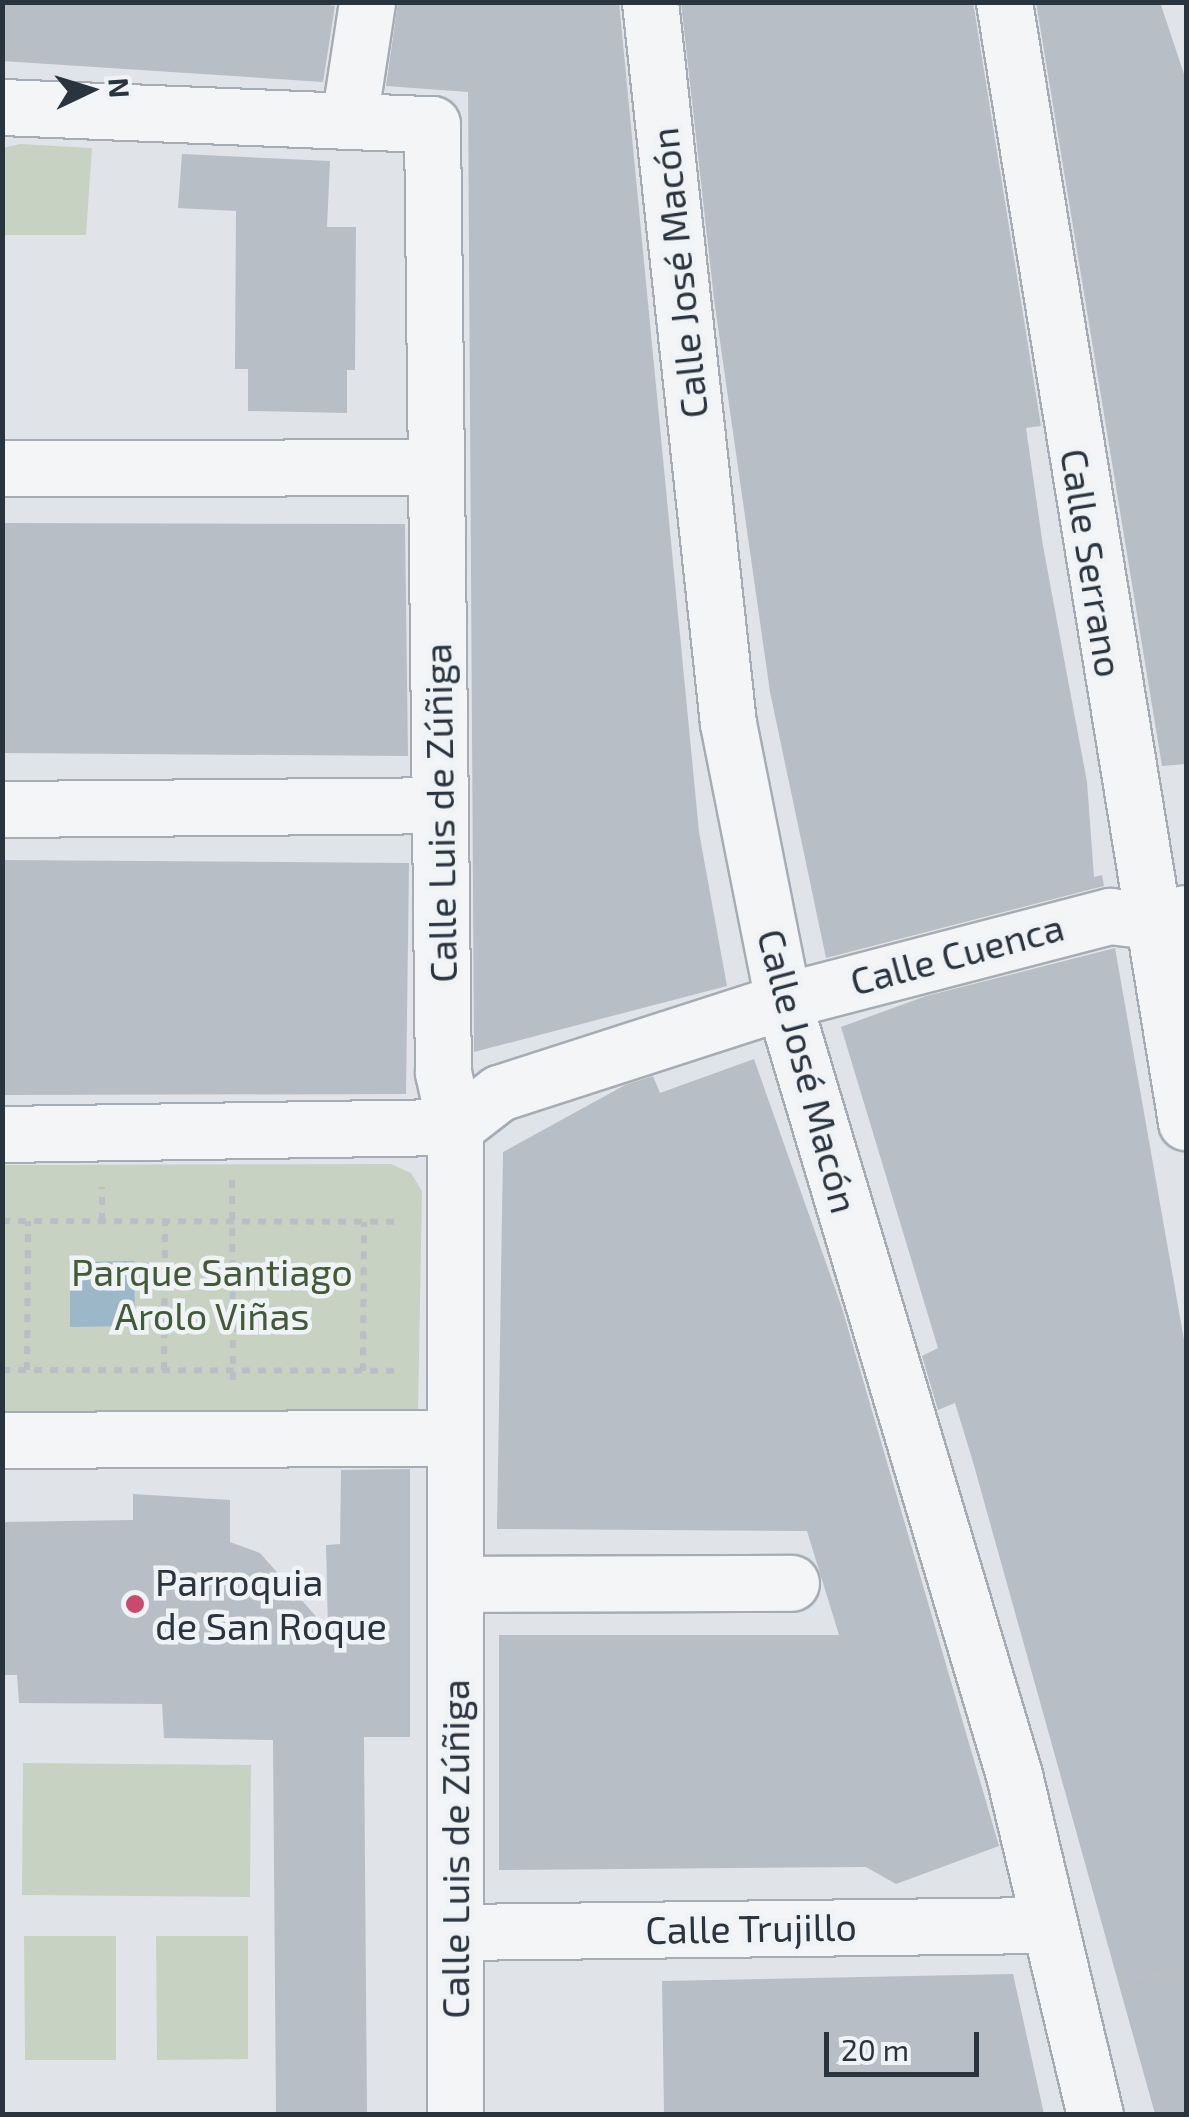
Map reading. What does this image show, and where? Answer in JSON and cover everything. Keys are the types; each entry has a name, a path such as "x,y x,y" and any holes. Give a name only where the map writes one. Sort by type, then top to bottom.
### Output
{"street":[{"path":"2,107 349,120 368,2"},
{"name":"Calle José Macón","path":"650,2 728,722 782,1001 1014,1776 1095,2114"},
{"name":"Calle Serrano","path":"1004,2 1167,917 1186,1122"},
{"name":"Calle Luis de Zúñiga","path":"349,120 432,124 443,1072 455,1127 455,2114"},
{"path":"2,468 436,467"},
{"path":"2,808 440,805"},
{"name":"Calle Cuenca","path":"455,1127 499,1092 782,1001 1110,916 1167,917"},
{"path":"2,1134 455,1127"},
{"path":"2,1440 455,1438"},
{"path":"456,1584 792,1583"},
{"name":"Calle Trujillo","path":"455,1932 1047,1924"}],"path":[{"path":"232,1175 233,1400"},
{"path":"102,1176 102,1221"},
{"path":"2,1221 410,1222"},
{"path":"28,1221 28,1370"},
{"path":"164,1370 165,1222"},
{"path":"363,1371 364,1222"},
{"path":"2,1370 411,1371"},
{"path":"1064,1991 1186,1970"}],"green space":[{"path":"20,144 92,148 86,235 3,235 3,148"},
{"name":"Parque Santiago Arolo Viñas","path":"391,1164 411,1173 422,1191 418,1417 3,1422 3,1165"},
{"path":"23,1763 251,1765 250,1897 22,1895"},
{"path":"24,1936 116,1936 116,2060 25,2060"},
{"path":"156,1936 248,1936 248,2059 157,2060"}],"water":[{"path":"134,1261 135,1326 70,1327 70,1262"}],"building":[{"path":"2,2 314,2 335,6 323,82 2,61"},
{"path":"398,2 619,2 699,832 727,986 474,1052 468,92 386,86"},
{"path":"681,2 973,2 1041,426 1026,428 1043,546 1087,782 1094,877 1102,875 1104,886 826,958 770,692 714,299"},
{"path":"1036,2 1160,2 1186,80 1186,764 1162,766"},
{"path":"182,154 330,161 327,227 356,227 355,370 347,370 347,413 248,411 248,369 235,369 236,211 178,208"},
{"path":"2,523 405,524 408,756 2,753"},
{"path":"2,860 409,863 406,1094 2,1095"},
{"path":"1115,948 1186,1351 1186,2114 1155,2114 955,1403 938,1410 922,1356 938,1348 841,1027 926,996"},
{"path":"754,1059 842,1308 999,1846 896,1884 866,1867 499,1870 499,1635 839,1635 807,1531 497,1529 503,1152 625,1085 653,1076 660,1093"},
{"name":"Parroquia de San Roque","path":"410,1469 410,1737 364,1737 367,2114 276,2114 273,1740 164,1738 162,1704 19,1703 17,1675 2,1675 2,1522 133,1520 133,1494 230,1500 230,1542 260,1553 328,1630 326,1545 340,1544 341,1470"},
{"path":"1013,1974 1044,2114 664,2114 662,1981"}],"place":[{"name":"Parroquia de San Roque","path":"135,1604"}]}
